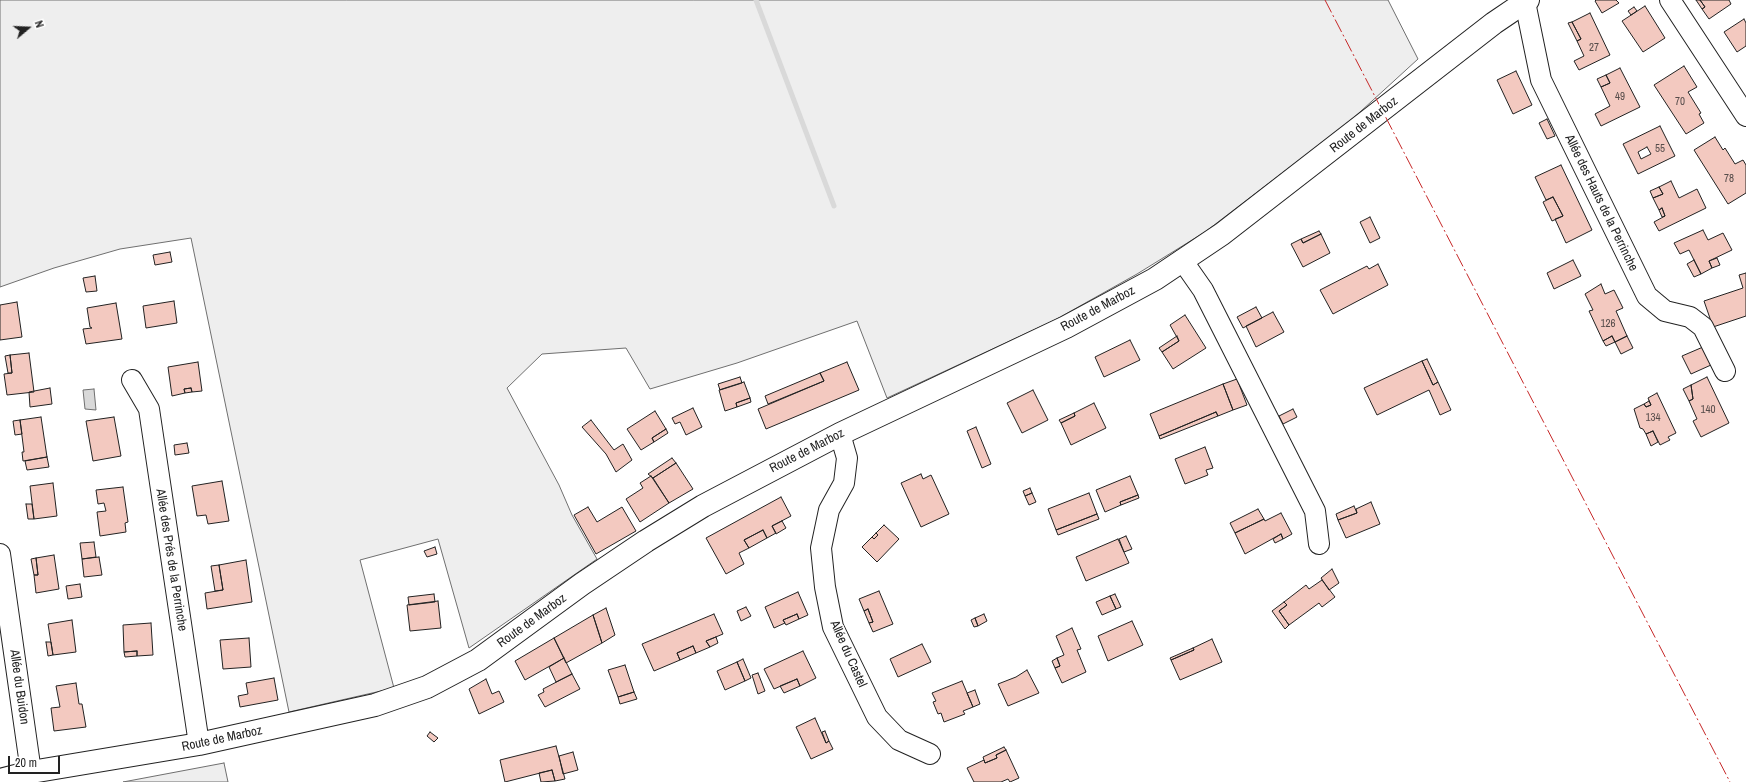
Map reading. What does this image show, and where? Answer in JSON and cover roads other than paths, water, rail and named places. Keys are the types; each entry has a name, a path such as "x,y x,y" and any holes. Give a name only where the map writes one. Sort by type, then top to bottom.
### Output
{"main road":[{"name":"Route de Marboz","path":"0,780 31,772 199,744 375,705 427,687 478,660 582,584 646,541 703,506 840,434 1066,327 1117,301 1222,234 1494,23 1526,1"},
{"name":"Route de Marboz","path":"0,774 31,772"}],"street":[{"path":"1670,0 1746,116"},
{"name":"Allée des Hauts de la Perrinche","path":"1526,1 1541,80 1647,296 1665,311 1690,317 1703,327 1725,370"},
{"path":"1182,260 1203,290 1315,511 1319,544"},
{"name":"Allée des Prés de la Perrinche","path":"132,380 149,409 199,744"},
{"name":"Allée du Castel","path":"840,434 847,458 844,483 829,510 820,548 825,587 833,627 877,717 899,740 930,754"},
{"name":"Allée du Buidon","path":"0,554 5,626 31,772"}],"waterway":[{"path":"756,0 834,206"}]}
